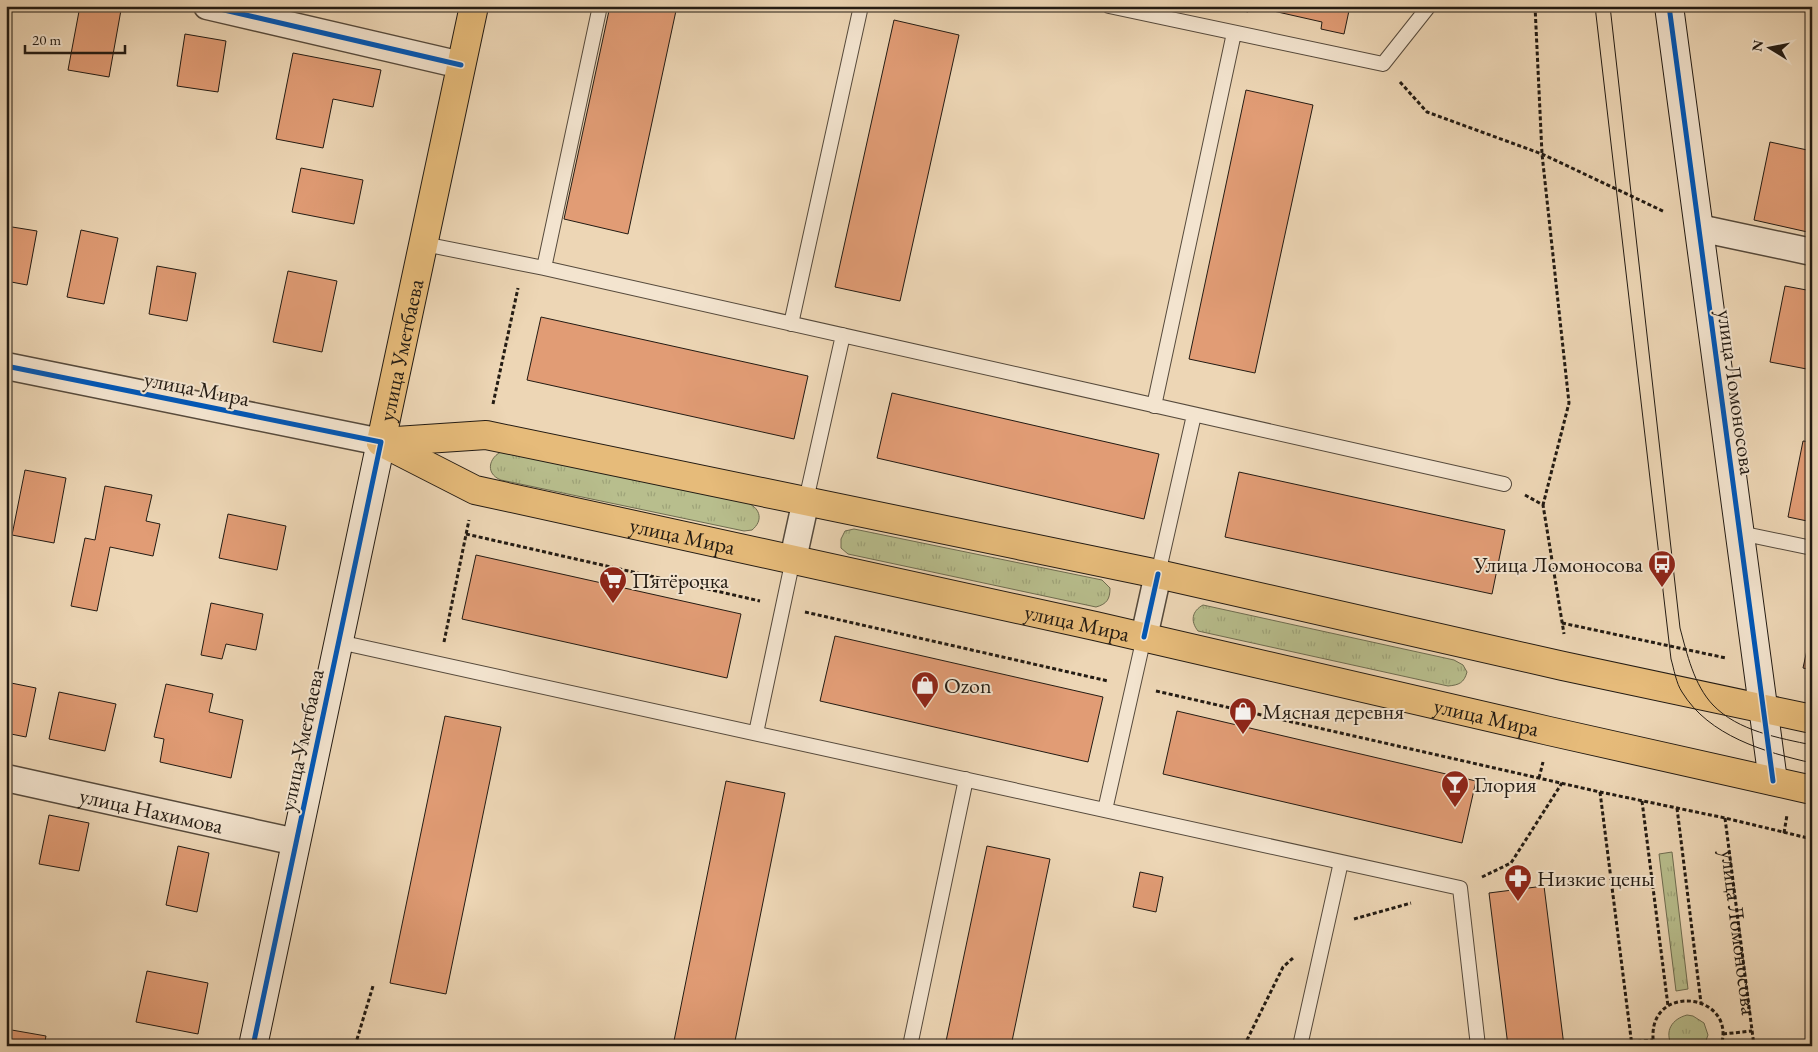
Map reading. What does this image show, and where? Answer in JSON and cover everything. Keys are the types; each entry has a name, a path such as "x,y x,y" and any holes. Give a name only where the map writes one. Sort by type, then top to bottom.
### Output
{"main road":[{"name":"улица Уметбаева","path":"381,442 474,6"},
{"name":"улица Мира","path":"381,442 486,435 1158,574 1553,664 1812,719"},
{"name":"улица Мира","path":"381,442 475,490 1144,637 1812,790"}],"street":[{"path":"207,6 461,65"},
{"name":"улица Ломоносова","path":"1669,6 1773,781"},
{"path":"1699,228 1812,252"},
{"name":"улица Мира","path":"6,366 381,442"},
{"name":"улица Уметбаева","path":"253,1046 381,442"},
{"path":"793,559 806,500"},
{"path":"1144,637 1158,574"},
{"name":"улица Нахимова","path":"6,778 296,842"}],"lane":[{"path":"544,268 600,6"},
{"path":"791,324 861,6"},
{"path":"1109,6 1383,64 1429,6"},
{"path":"1154,406 1234,33"},
{"path":"424,244 544,268 1504,484"},
{"path":"806,500 843,335"},
{"path":"1158,574 1194,415"},
{"path":"1740,533 1812,548"},
{"path":"756,734 793,559"},
{"path":"1105,810 1144,637"},
{"path":"339,642 1460,888 1478,1046"},
{"path":"910,1046 966,780"},
{"path":"1300,1046 1341,862"}],"path":[{"path":"1535,6 1542,154 1569,403 1543,505 1565,640"},
{"path":"1383,64 1427,112 1542,154 1699,228"},
{"path":"486,435 523,264"},
{"path":"1504,484 1543,505"},
{"path":"440,664 475,490"},
{"path":"466,534 1600,792 1725,818 1812,840"},
{"path":"1562,623 1758,665"},
{"path":"1460,888 1511,863 1562,783"},
{"path":"1600,792 1632,1044 1653,1040"},
{"path":"1642,801 1668,1006"},
{"path":"1676,808 1701,1003"},
{"path":"1244,1046 1283,967 1327,927 1413,902"},
{"path":"355,1046 373,986"},
{"path":"1654,1046 1654,1023 1660,1014 1668,1006 1678,1001 1689,1000 1701,1003 1718,1016 1722,1034 1721,1046"},
{"path":"1722,1034 1752,1031"}],"green space":[{"path":"506,450 748,503 756,508 758,512 758,523 752,530 744,531 501,480 495,477 490,468 496,455"},
{"path":"854,529 1102,580 1110,588 1109,595 1105,603 1096,607 848,554 841,548 841,539 845,531"},
{"path":"1203,605 1454,660 1463,665 1467,672 1460,683 1448,686 1198,631 1194,624 1193,616 1196,610"},
{"path":"1672,852 1688,989 1676,991 1659,854"},
{"path":"1687,1015 1693,1016 1704,1023 1708,1035 1704,1046 1672,1046 1669,1035 1671,1026 1677,1019"}],"building":[{"path":"6,6 12,6 6,40"},
{"path":"80,6 98,6 121,10 109,77 68,70"},
{"path":"610,6 677,6 628,234 564,219"},
{"path":"1220,6 1249,6 1248,12"},
{"path":"1251,6 1350,6 1344,34 1321,29 1322,22"},
{"path":"894,20 959,35 900,301 835,287"},
{"path":"185,34 226,41 218,92 177,86"},
{"path":"293,53 381,70 373,107 333,99 323,148 276,139"},
{"path":"1246,90 1313,105 1255,373 1189,359"},
{"path":"1770,142 1812,151 1812,233 1754,220"},
{"path":"301,168 363,180 354,224 292,212"},
{"path":"6,226 37,231 27,285 6,281"},
{"path":"81,230 118,238 104,304 67,297"},
{"path":"157,266 196,273 187,321 149,314"},
{"path":"288,271 337,281 322,352 273,342"},
{"path":"1785,286 1812,291 1812,370 1770,362"},
{"path":"541,317 808,376 794,439 527,380"},
{"path":"892,393 1159,454 1144,519 877,458"},
{"path":"1803,441 1812,442 1812,522 1788,517"},
{"path":"25,470 66,478 54,543 12,535"},
{"path":"1239,472 1505,530 1492,594 1225,537"},
{"path":"105,486 152,495 146,521 160,524 153,556 110,547 97,611 71,606 85,538 95,540"},
{"path":"228,514 286,526 277,570 219,558"},
{"path":"476,555 741,614 727,678 462,619"},
{"path":"211,603 263,614 256,650 226,644 222,659 201,655"},
{"path":"1812,627 1812,670 1803,668"},
{"path":"835,636 1103,697 1088,762 820,701"},
{"path":"6,682 36,688 26,737 6,733"},
{"path":"166,684 213,694 209,712 243,720 231,778 160,762 164,739 154,737"},
{"path":"59,692 116,704 105,751 49,739"},
{"path":"1177,711 1476,781 1462,843 1163,774"},
{"path":"445,716 501,727 446,994 390,983"},
{"path":"726,781 785,793 734,1046 696,1046 674,1041"},
{"path":"49,815 89,823 79,871 39,864"},
{"path":"178,846 209,853 197,912 166,905"},
{"path":"987,846 1050,859 1011,1046 945,1046"},
{"path":"1140,872 1163,877 1156,912 1133,907"},
{"path":"1544,886 1564,1046 1508,1046 1489,893"},
{"path":"147,971 208,983 198,1034 136,1022"},
{"path":"6,1029 46,1036 44,1046 6,1046"}],"tram line":[{"path":"1595,6 1671,659 1675,676 1682,692 1693,707 1722,731 1757,747 1812,763"},
{"path":"1610,6 1680,628 1685,648 1696,679 1706,697 1723,714 1760,732 1812,745"}],"cycle path":[{"path":"207,6 461,65"},
{"path":"1669,6 1773,781"},
{"path":"6,366 381,442 253,1046"},
{"path":"1144,637 1158,574"}],"place":[{"name":"Улица Ломоносова","path":"1662,588"},
{"name":"Пятёрочка","path":"613,604"},
{"name":"Ozon","path":"925,709"},
{"name":"Мясная деревня","path":"1243,735"},
{"name":"Глория","path":"1455,808"},
{"name":"Низкие цены","path":"1518,902"}]}
